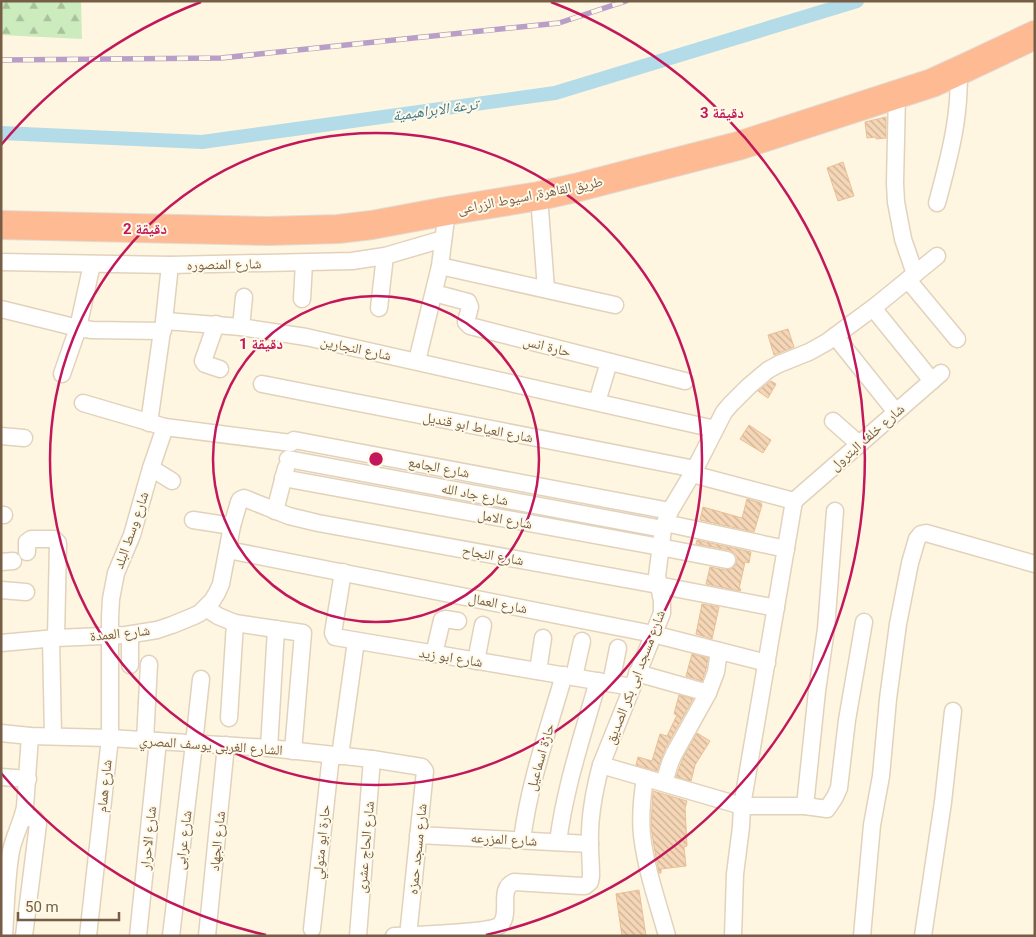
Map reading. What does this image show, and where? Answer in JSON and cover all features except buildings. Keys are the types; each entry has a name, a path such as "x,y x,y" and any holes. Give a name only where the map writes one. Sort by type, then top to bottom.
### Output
{"highway":[{"name":"طريق القاهرة, اسيوط الزراعى","path":"1,209 250,214 312,213 372,208 544,178 734,128 925,68 965,52 1035,18"},
{"name":"طريق القاهرة, اسيوط الزراعى","path":"1,225 304,231 372,225 539,196 738,146 932,83 1035,35"}],"street":[{"path":"937,202 956,125 959,71"},
{"path":"897,94 896,202 911,277 957,339"},
{"path":"539,196 546,289"},
{"path":"417,361 440,266 447,211"},
{"name":"شارع المنصوره","path":"1,262 170,265 352,261 385,256 444,239"},
{"path":"379,308 385,256"},
{"name":"شارع مسجد ابى بكر الصديق","path":"404,936 470,931 499,925 504,919 507,889 514,882 581,886 588,884 591,879 590,844 592,810 601,765 660,619 663,607 657,576 660,547 666,521 719,420 730,405 758,378 779,364 818,347 835,336 937,256"},
{"path":"302,299 304,263"},
{"path":"62,374 78,328 92,264"},
{"path":"149,423 170,265"},
{"path":"440,266 615,305"},
{"name":"حارة انس","path":"434,292 468,302 470,307 466,322 470,326 685,381"},
{"path":"241,327 244,297"},
{"name":"شارع خلف البترول","path":"794,501 936,377 873,308"},
{"name":"شارع النجارين","path":"1,309 92,330 216,324 306,337 715,429"},
{"path":"216,324 203,361 205,364 220,369"},
{"path":"835,336 896,412"},
{"path":"598,402 609,362"},
{"name":"شارع العياط ابو قنديل","path":"262,384 693,471 794,501"},
{"name":"شارع الجامع","path":"84,403 165,427 292,442 294,440 666,521"},
{"path":"832,421 859,444"},
{"name":"شارع وسط البلد","path":"110,636 111,599 116,573 132,535 165,427"},
{"path":"1,436 24,438"},
{"path":"275,512 292,442"},
{"name":"شارع جاد الله","path":"288,459 666,521 786,549"},
{"path":"152,468 172,481"},
{"name":"شارع الامل","path":"283,478 727,560"},
{"name":"شارع النجاح","path":"232,526 239,502 242,499 247,499 275,512 318,523 776,608"},
{"path":"733,936 735,874 742,806 794,501"},
{"path":"805,806 816,691 826,630 835,511"},
{"path":"192,520 232,526"},
{"name":"شارع العمدة","path":"1,643 54,638 130,635 157,630 194,616 206,608 221,584 232,526"},
{"path":"862,936 872,825 881,776 888,699 898,624 910,563 917,539 921,534 926,533 1035,564"},
{"path":"14,558 29,539 54,539 58,543 54,638 53,736"},
{"name":"شارع العمال","path":"228,550 653,634 767,663"},
{"name":"شارع ابو زيد","path":"343,572 333,633 335,637 604,682 635,680 708,693"},
{"path":"1,590 26,592"},
{"path":"206,608 218,616 235,623 302,632 304,635 293,751"},
{"path":"434,654 442,620 458,622"},
{"path":"601,765 742,806 805,806 827,809 839,788 847,720 864,622"},
{"path":"229,718 235,623"},
{"path":"476,661 483,625"},
{"path":"268,748 276,629"},
{"path":"130,635 130,665"},
{"name":"شارع همام","path":"88,936 110,738 110,636"},
{"path":"538,671 543,638"},
{"name":"حارة ابو متولي","path":"312,929 336,755 356,641"},
{"name":"حارة اسماعيل","path":"522,840 533,777 582,641"},
{"path":"558,842 569,782 618,648"},
{"path":"664,783 674,754 708,693 716,672 719,650"},
{"name":"شارع الاحرار","path":"138,936 151,741 149,664"},
{"name":"شارع عرابى","path":"172,936 201,679"},
{"path":"923,936 943,802 953,711"},
{"name":"الشارع الغربى يوسف المصري","path":"1,734 110,738 268,748 419,766"},
{"path":"4,936 10,860 15,836 26,807 30,736"},
{"name":"شارع الجهاد","path":"207,936 226,746"},
{"name":"شارع الحاج عشرى","path":"358,936 372,759"},
{"name":"شارع مسجد حمزه","path":"404,936 418,835 424,771 419,766"},
{"path":"1,777 28,779"},
{"path":"645,778 642,834 650,876 667,936"},
{"path":"23,817 35,819 38,824 24,936"},
{"name":"شارع المزرعه","path":"418,835 590,844"}],"green space":[{"path":"1,1 81,1 82,39 1,35"}],"waterway":[{"name":"ترعة الابراهيمية","path":"1,133 202,142 555,93 857,1"}],"railway":[{"path":"1,60 221,58 559,23 626,1"}]}
